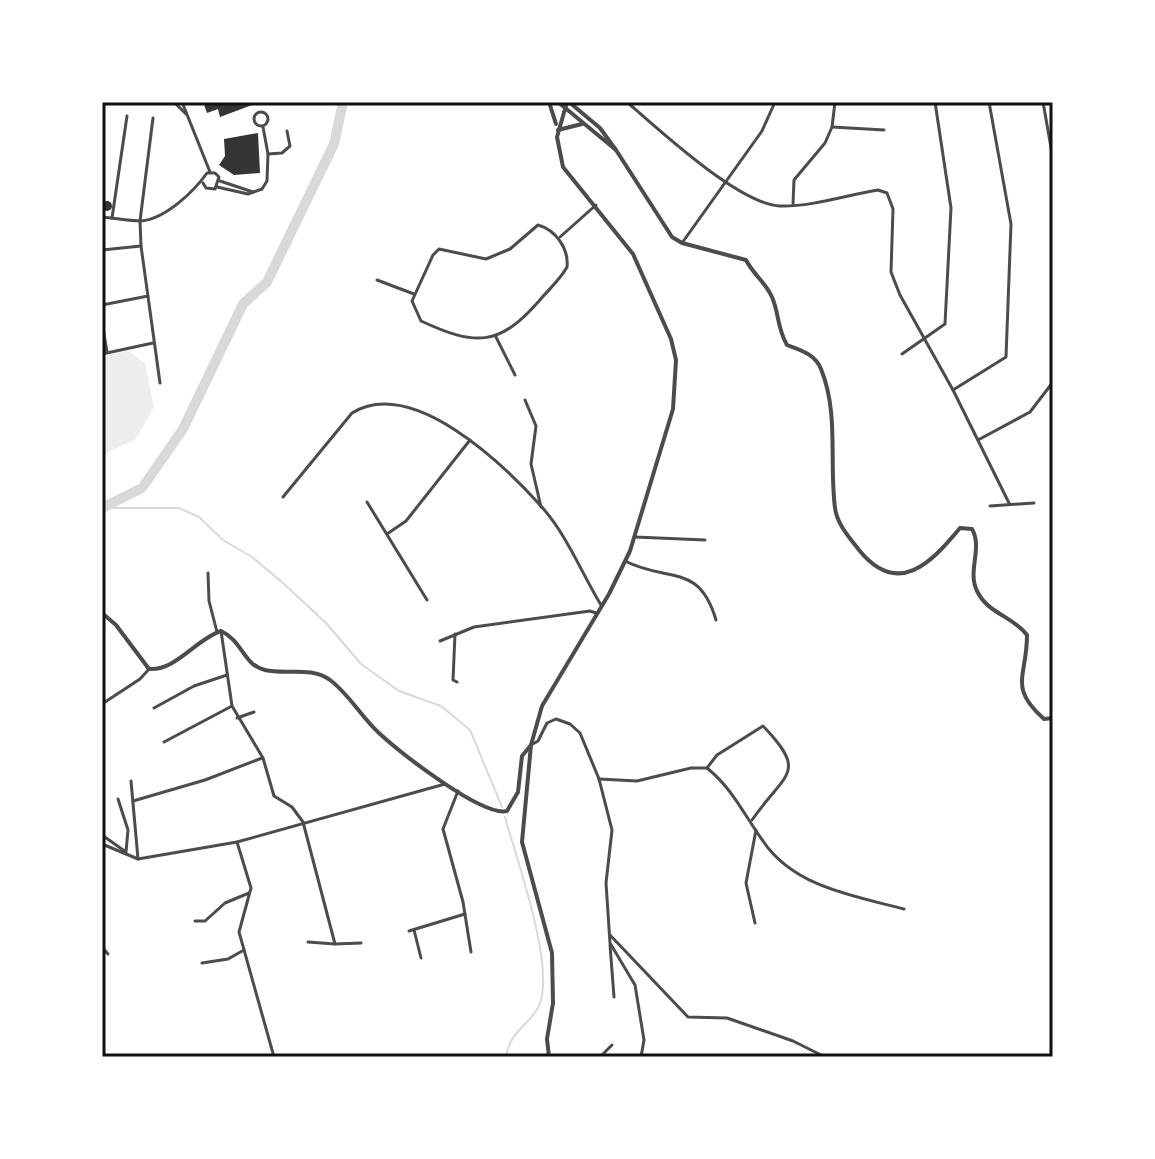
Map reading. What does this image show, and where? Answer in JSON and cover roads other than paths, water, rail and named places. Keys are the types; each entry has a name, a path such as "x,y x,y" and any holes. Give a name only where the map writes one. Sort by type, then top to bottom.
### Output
{"street":[{"path":"174,102 189,116"},
{"path":"184,102 210,172"},
{"path":"549,102 558,130 563,167 633,254 671,339 676,360 673,409 635,537 601,605 542,706 531,745 522,842 552,953 553,1003 547,1039 549,1057"},
{"path":"558,102 567,104 600,128 658,220 682,243 746,260 753,274 772,296 777,327 787,345 809,354 820,367 834,432 835,510 842,528 869,563 883,571 907,573 932,561 960,528 972,529 976,537 973,581 978,593 996,614 1017,622 1027,635 1027,657 1020,687 1028,705 1044,719 1053,718"},
{"path":"627,102 679,148 764,203 793,204 878,190 887,193 893,209 891,272 1009,503"},
{"path":"682,243 762,131 775,102"},
{"path":"793,204 794,180 825,143 832,127 835,102"},
{"path":"902,354 945,324 950,285 951,208 935,102"},
{"path":"953,390 1006,357 1011,224 989,102"},
{"path":"1043,102 1053,159"},
{"path":"558,130 567,104"},
{"path":"567,104 616,150"},
{"path":"112,218 127,116"},
{"path":"153,118 140,221 160,383"},
{"path":"558,130 572,124 585,124"},
{"path":"203,183 209,189 217,187 248,194 262,189 267,181 268,154 263,126"},
{"path":"832,127 884,130"},
{"path":"268,154 282,153 290,146 287,131"},
{"path":"210,172 215,173 220,181 253,192"},
{"path":"102,217 140,221 159,215 203,183 210,172"},
{"path":"217,187 220,181"},
{"path":"558,238 596,205"},
{"path":"538,225 558,238 568,258 563,275 520,323 496,337 465,337 421,321 412,301 439,249 486,259 510,249 538,225"},
{"path":"102,250 141,246"},
{"path":"377,280 414,294"},
{"path":"102,305 148,296"},
{"path":"102,322 104,353 153,343"},
{"path":"496,337 515,375"},
{"path":"978,440 1030,412 1053,382"},
{"path":"525,400 536,426 531,464 541,507"},
{"path":"283,497 352,413 366,406 411,408 461,431 541,507 566,541 601,605"},
{"path":"387,534 406,521 470,440"},
{"path":"367,502 427,600"},
{"path":"990,506 1034,503"},
{"path":"635,537 705,540"},
{"path":"625,561 645,571 687,577 701,586 716,620"},
{"path":"208,573 209,601 219,632 232,706 263,758 274,796 292,807 303,822 335,944"},
{"path":"440,641 474,627 590,611 596,613"},
{"path":"102,613 116,625 149,669"},
{"path":"102,704 140,679 149,669 167,667 219,632"},
{"path":"219,632 235,638 248,660 263,670 319,674 331,681 379,733 490,811 507,811 518,792 522,756 538,741 547,723 556,719 570,724 585,741 612,830 606,883 614,997"},
{"path":"455,634 453,680 457,682"},
{"path":"154,708 194,686 227,675"},
{"path":"164,742 232,706"},
{"path":"237,718 254,712"},
{"path":"707,768 717,755 763,726 788,752 791,763 788,773 752,821"},
{"path":"133,801 205,780 263,758"},
{"path":"599,779 637,781 691,768 707,768 721,779 782,862 819,886 904,909"},
{"path":"131,781 138,859"},
{"path":"102,835 138,859 237,842 446,783"},
{"path":"458,791 443,829 465,914 471,952"},
{"path":"118,799 128,830 126,852"},
{"path":"755,923 746,883 756,830"},
{"path":"237,842 251,888 239,923 274,1057"},
{"path":"102,844 126,852"},
{"path":"195,921 205,921 225,903 249,893"},
{"path":"421,958 412,930 465,914"},
{"path":"610,935 688,1017 727,1018 793,1041 825,1057"},
{"path":"308,942 361,943"},
{"path":"610,943 635,985 644,1040 641,1057"},
{"path":"102,947 108,954"},
{"path":"202,963 228,959 244,950"},
{"path":"600,1057 612,1045"}],"waterway":[{"path":"102,508 142,488 183,429 243,304 267,282 334,144 343,102"},
{"path":"102,508 179,508 199,517 223,540 252,557 283,583 326,623 361,664 399,691 441,706 470,730 502,807"},
{"path":"505,817 539,940 543,988 539,1006 511,1040 506,1057"}]}
